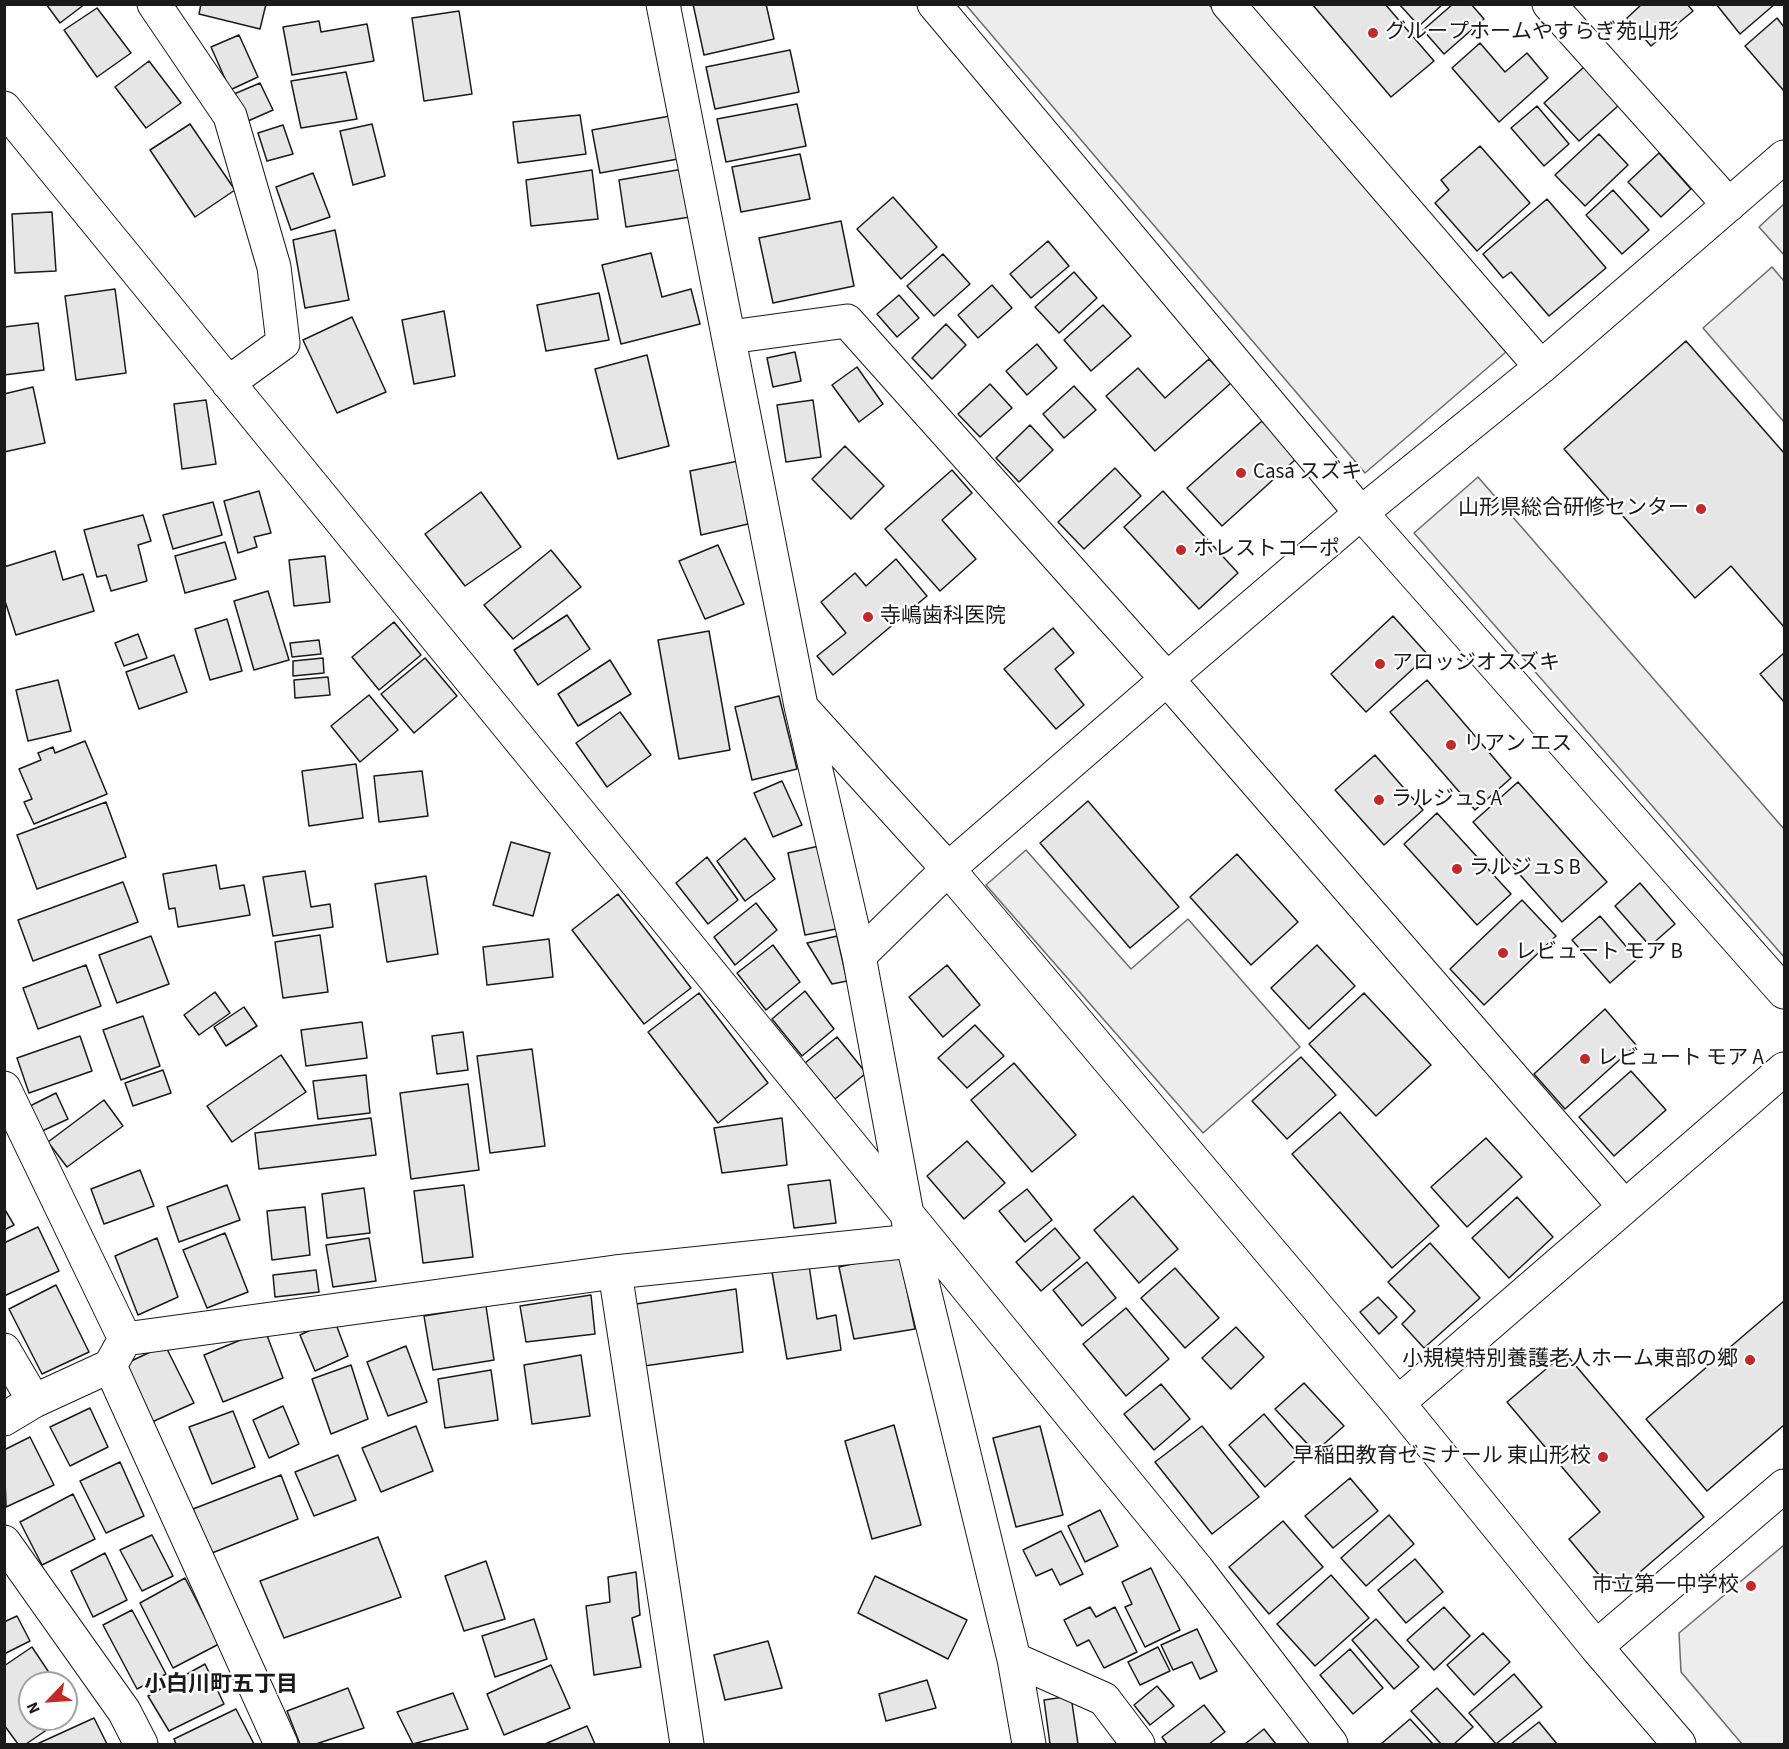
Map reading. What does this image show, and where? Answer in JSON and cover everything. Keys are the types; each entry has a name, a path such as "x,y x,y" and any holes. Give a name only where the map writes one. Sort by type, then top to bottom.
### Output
{"street":[{"path":"154,4 230,116 274,267 283,343 228,383"},
{"path":"663,4 801,706 859,956 909,1226 1014,1659 1029,1744"},
{"path":"933,4 1361,513 1785,992"},
{"path":"1228,4 1540,367"},
{"path":"1549,4 1729,206"},
{"path":"4,108 909,1226 1197,1569 1331,1744"},
{"path":"859,956 948,869 1167,679 1361,513 1540,367 1785,157"},
{"path":"730,337 847,321 1167,679 1624,1206"},
{"path":"801,706 948,869 1398,1403 1596,1647 1679,1744"},
{"path":"1398,1403 1624,1206 1785,1070"},
{"path":"4,1088 118,1353 281,1744"},
{"path":"4,1419 118,1353 909,1226"},
{"path":"615,1272 687,1744"},
{"path":"4,1350 34,1401"},
{"path":"1596,1647 1785,1486"},
{"path":"4,1542 124,1711 141,1744"},
{"path":"1014,1659 1104,1699 1138,1744"}],"shaded area":[{"path":"966,5 1209,5 1506,352 1365,473"},
{"path":"1784,204 1784,255 1759,227"},
{"path":"1772,267 1784,281 1784,422 1703,328"},
{"path":"1478,477 1784,829 1784,957 1414,533"},
{"path":"1026,850 1131,969 1188,919 1300,1047 1203,1133 986,885"},
{"name":"市立第一中学校","path":"1784,1545 1784,1744 1742,1744 1681,1672 1679,1633"}],"building":[{"path":"46,4 85,4 60,23"},
{"path":"201,4 266,4 260,29 199,14"},
{"path":"693,4 766,4 774,39 704,55"},
{"name":"グループホームやすらぎ苑山形","path":"1312,4 1385,4 1434,61 1391,97"},
{"path":"1399,4 1443,4 1419,26"},
{"path":"1453,4 1471,4 1484,19 1444,54 1423,30"},
{"path":"1642,4 1687,4 1693,11 1651,46 1627,18"},
{"path":"1716,4 1775,4 1740,34"},
{"path":"97,8 131,53 97,77 64,30"},
{"path":"459,11 472,94 424,101 412,18"},
{"path":"1777,18 1784,27 1784,91 1745,46"},
{"path":"319,21 321,32 367,24 374,61 292,75 283,27"},
{"path":"239,35 258,77 230,90 211,47"},
{"path":"1480,43 1505,72 1527,53 1548,78 1499,122 1452,68"},
{"path":"790,50 799,92 715,109 706,67"},
{"path":"149,61 181,103 146,128 115,87"},
{"path":"1584,67 1619,105 1579,141 1544,103"},
{"path":"346,72 357,119 301,128 291,81"},
{"path":"260,83 273,110 248,121 234,94"},
{"path":"797,104 806,146 726,162 717,119"},
{"path":"1537,106 1569,144 1544,166 1511,128"},
{"path":"580,115 586,154 518,163 513,122"},
{"path":"670,116 678,159 600,173 592,130"},
{"path":"190,124 235,190 195,217 150,150"},
{"path":"372,124 385,176 353,185 340,131"},
{"path":"283,125 293,154 267,161 258,133"},
{"path":"1599,134 1628,165 1585,206 1555,175"},
{"path":"1480,146 1530,203 1477,251 1435,203 1449,190 1441,180"},
{"path":"1659,153 1691,189 1661,217 1628,182"},
{"path":"800,154 810,199 741,212 732,167"},
{"path":"683,169 690,217 626,227 619,180"},
{"path":"592,170 598,219 531,226 526,180"},
{"path":"313,173 330,217 291,230 276,187"},
{"path":"1613,190 1649,230 1622,254 1586,215"},
{"path":"893,197 937,247 901,279 857,229"},
{"path":"1547,199 1606,268 1549,316 1511,272 1503,278 1483,254"},
{"path":"52,212 56,271 15,273 12,214"},
{"path":"841,221 854,286 773,303 759,238"},
{"path":"335,230 349,300 305,308 293,240"},
{"path":"1048,241 1069,266 1031,298 1010,274"},
{"path":"651,253 662,297 691,289 700,324 621,344 602,265"},
{"path":"943,254 970,284 934,316 907,286"},
{"path":"1074,272 1097,298 1059,333 1035,307"},
{"path":"992,285 1012,308 978,338 958,315"},
{"path":"115,289 126,373 76,380 65,296"},
{"path":"599,293 609,340 546,351 537,305"},
{"path":"899,295 919,318 897,337 877,314"},
{"path":"1103,305 1131,336 1091,371 1064,340"},
{"path":"444,311 455,376 414,384 402,320"},
{"path":"352,317 386,392 337,413 303,340"},
{"path":"38,323 44,370 4,375 4,327"},
{"path":"946,324 966,345 932,379 912,358"},
{"name":"山形県総合研修センター","path":"1686,341 1784,453 1784,627 1731,566 1695,598 1564,449"},
{"path":"1037,344 1057,368 1027,395 1006,371"},
{"path":"795,352 801,381 773,387 767,358"},
{"path":"647,355 669,446 618,459 595,369"},
{"path":"1209,359 1231,383 1155,451 1106,396 1138,368 1165,398"},
{"path":"857,367 883,404 859,422 832,385"},
{"path":"990,384 1012,408 980,437 958,414"},
{"path":"1074,386 1096,410 1064,438 1043,414"},
{"path":"33,387 45,443 4,452 4,394"},
{"path":"206,400 216,464 182,469 174,404"},
{"path":"813,400 821,457 786,462 777,405"},
{"name":"Casa スズキ","path":"1262,421 1296,459 1222,526 1187,488"},
{"path":"1030,425 1053,450 1019,482 996,458"},
{"path":"845,446 884,486 851,519 812,479"},
{"path":"738,461 748,524 701,535 690,471"},
{"path":"1115,468 1141,496 1084,549 1058,522"},
{"path":"952,470 972,493 942,520 976,559 940,591 885,529"},
{"path":"259,491 271,533 254,537 257,547 238,553 224,501"},
{"name":"ホレストコーポ","path":"1163,491 1238,573 1199,609 1124,527"},
{"path":"481,492 521,547 465,586 425,534"},
{"path":"213,502 222,535 173,549 163,515"},
{"path":"143,515 151,541 138,545 147,581 111,591 106,575 97,577 84,530"},
{"path":"225,542 236,579 185,593 175,556"},
{"path":"718,545 744,604 705,619 679,561"},
{"path":"551,550 581,587 513,639 484,605"},
{"path":"55,551 63,580 83,574 94,611 16,635 4,598 4,567"},
{"path":"325,556 330,602 294,606 289,560"},
{"name":"寺嶋歯科医院","path":"896,559 927,596 833,675 817,656 846,633 821,602 855,573 866,586"},
{"path":"268,591 289,660 254,670 234,601"},
{"path":"567,615 590,649 538,685 514,650"},
{"name":"アロッジオスズキ","path":"1393,616 1428,655 1366,712 1331,674"},
{"path":"227,619 242,671 210,680 195,629"},
{"path":"394,622 421,655 379,690 352,657"},
{"path":"1053,628 1074,653 1055,669 1084,705 1056,729 1004,669"},
{"path":"709,631 730,750 679,759 658,640"},
{"path":"138,634 147,658 124,666 115,643"},
{"path":"319,640 321,654 292,657 290,643"},
{"path":"1784,653 1784,702 1760,674"},
{"path":"174,655 187,692 139,709 126,672"},
{"path":"323,658 324,673 293,676 293,661"},
{"path":"425,658 457,696 414,733 381,694"},
{"path":"610,660 631,694 578,726 558,694"},
{"path":"328,677 330,695 295,698 294,680"},
{"path":"58,680 71,731 28,741 16,690"},
{"name":"リアン エス","path":"1427,680 1511,778 1475,810 1390,712"},
{"path":"369,695 398,730 360,762 331,726"},
{"path":"779,696 797,769 752,780 735,707"},
{"path":"620,712 651,755 607,787 576,743"},
{"path":"85,741 107,794 34,824 24,802 32,799 19,769 41,760 38,753 53,747 55,753"},
{"name":"ラルジュS A","path":"1375,755 1423,810 1384,845 1335,790"},
{"path":"356,764 363,818 309,826 302,771"},
{"path":"422,771 428,816 379,822 374,776"},
{"path":"782,781 802,825 773,837 754,793"},
{"path":"1518,782 1607,882 1562,922 1473,822"},
{"path":"1088,801 1179,907 1130,948 1040,843"},
{"path":"106,802 126,857 37,889 17,835"},
{"name":"ラルジュS B","path":"1437,813 1511,894 1477,925 1404,844"},
{"path":"745,838 775,879 745,901 717,861"},
{"path":"511,842 550,853 533,916 493,905"},
{"path":"819,846 836,929 805,935 788,853"},
{"path":"1237,854 1298,922 1251,965 1190,897"},
{"path":"707,857 738,900 708,924 676,883"},
{"path":"216,865 220,889 244,885 250,915 178,927 175,908 169,909 163,874"},
{"path":"305,871 311,907 330,904 333,927 273,936 263,877"},
{"path":"426,876 438,954 387,962 375,884"},
{"path":"123,882 138,922 33,961 18,920"},
{"path":"1640,883 1675,924 1650,946 1615,906"},
{"path":"618,894 691,988 644,1024 572,930"},
{"name":"レビュート モア B","path":"1522,900 1556,936 1484,1005 1450,969"},
{"path":"756,903 777,930 735,965 714,937"},
{"path":"1600,916 1637,959 1610,983 1572,940"},
{"path":"320,935 328,992 283,998 275,942"},
{"path":"151,936 169,984 117,1003 99,955"},
{"path":"837,936 847,981 832,984 807,943"},
{"path":"549,939 553,977 487,985 483,947"},
{"path":"773,945 800,982 766,1010 737,973"},
{"path":"1317,945 1355,986 1309,1029 1271,988"},
{"path":"86,965 101,1006 38,1029 23,988"},
{"path":"947,965 980,1005 943,1037 909,997"},
{"path":"805,991 834,1029 802,1056 772,1019"},
{"path":"215,992 230,1013 199,1035 184,1015"},
{"path":"699,993 768,1083 718,1123 648,1032"},
{"path":"1364,993 1431,1065 1376,1116 1309,1044"},
{"path":"244,1007 257,1026 226,1046 214,1027"},
{"name":"レビュート モア A","path":"1605,1009 1636,1045 1565,1109 1534,1074"},
{"path":"143,1016 160,1066 121,1080 103,1030"},
{"path":"362,1022 367,1058 306,1066 301,1030"},
{"path":"975,1025 1004,1056 967,1088 938,1058"},
{"path":"463,1032 468,1070 437,1074 432,1036"},
{"path":"80,1036 92,1071 29,1093 17,1058"},
{"path":"837,1037 866,1073 835,1099 805,1063"},
{"path":"532,1049 545,1146 490,1153 477,1056"},
{"path":"281,1055 306,1092 232,1142 207,1106"},
{"path":"1301,1057 1336,1095 1287,1139 1252,1101"},
{"path":"1014,1063 1076,1135 1032,1172 971,1100"},
{"path":"163,1070 171,1093 133,1106 125,1083"},
{"path":"1631,1071 1666,1110 1614,1156 1579,1117"},
{"path":"366,1075 370,1113 318,1119 313,1081"},
{"path":"468,1084 479,1170 411,1179 400,1093"},
{"path":"56,1093 68,1119 40,1132 28,1107"},
{"path":"104,1100 123,1126 67,1167 48,1142"},
{"path":"1340,1112 1439,1226 1392,1268 1292,1154"},
{"path":"371,1118 376,1155 259,1169 255,1133"},
{"path":"782,1118 787,1165 722,1173 714,1128"},
{"path":"1486,1138 1522,1177 1467,1227 1431,1187"},
{"path":"967,1141 1005,1183 964,1219 927,1176"},
{"path":"140,1170 154,1206 104,1224 91,1189"},
{"path":"830,1180 836,1223 794,1228 788,1185"},
{"path":"227,1185 240,1220 179,1242 167,1207"},
{"path":"464,1185 473,1257 423,1263 414,1191"},
{"path":"364,1188 370,1233 327,1238 322,1194"},
{"path":"1027,1189 1052,1220 1025,1242 999,1211"},
{"path":"1133,1196 1178,1249 1139,1283 1094,1230"},
{"path":"1517,1197 1553,1237 1509,1278 1472,1238"},
{"path":"305,1207 310,1255 272,1260 267,1211"},
{"path":"4,1208 14,1225 4,1230"},
{"path":"38,1227 59,1271 4,1296 4,1243"},
{"path":"1055,1228 1080,1258 1041,1291 1016,1262"},
{"path":"225,1233 248,1292 207,1308 183,1250"},
{"path":"157,1238 178,1297 138,1315 115,1256"},
{"path":"369,1238 376,1281 333,1287 326,1245"},
{"path":"1430,1243 1480,1298 1424,1348 1402,1324 1415,1311 1388,1282"},
{"path":"899,1253 915,1329 854,1339 839,1267"},
{"path":"1087,1262 1116,1298 1082,1326 1053,1290"},
{"path":"809,1265 817,1319 836,1315 841,1350 787,1359 772,1272"},
{"path":"1175,1268 1219,1318 1185,1348 1141,1298"},
{"path":"316,1270 319,1292 275,1297 273,1275"},
{"path":"56,1285 89,1352 42,1374 9,1309"},
{"path":"736,1289 743,1352 644,1366 636,1304"},
{"path":"591,1295 595,1334 526,1342 520,1306"},
{"path":"1378,1297 1397,1317 1379,1334 1360,1312"},
{"name":"小規模特別養護老人ホーム東部の郷","path":"1784,1301 1784,1425 1707,1491 1646,1419"},
{"path":"486,1306 494,1360 433,1370 424,1316"},
{"path":"1126,1308 1169,1359 1126,1396 1083,1344"},
{"path":"334,1319 348,1356 315,1371 300,1335"},
{"path":"1236,1327 1264,1357 1231,1389 1202,1358"},
{"path":"265,1330 283,1378 223,1402 204,1355"},
{"path":"165,1345 194,1403 152,1422 125,1364"},
{"path":"406,1346 427,1402 388,1416 367,1362"},
{"name":"早稲田教育ゼミナール 東山形校","path":"1565,1353 1704,1517 1626,1584 1604,1581 1569,1539 1600,1512 1507,1402"},
{"path":"581,1355 590,1416 532,1424 524,1365"},
{"path":"351,1365 368,1419 331,1434 312,1379"},
{"path":"491,1370 498,1420 445,1428 438,1379"},
{"path":"1304,1383 1344,1426 1315,1452 1275,1409"},
{"path":"1161,1384 1190,1419 1154,1450 1124,1414"},
{"path":"283,1406 299,1444 269,1458 253,1420"},
{"path":"90,1408 108,1447 70,1466 50,1427"},
{"path":"233,1411 255,1467 212,1484 189,1427"},
{"path":"1264,1414 1300,1456 1265,1487 1229,1445"},
{"path":"894,1425 921,1525 872,1539 845,1441"},
{"path":"416,1426 433,1471 381,1492 362,1448"},
{"path":"1040,1426 1063,1515 1016,1527 993,1438"},
{"path":"1202,1426 1259,1497 1212,1534 1155,1462"},
{"path":"30,1437 54,1485 6,1507 4,1450"},
{"path":"338,1455 356,1500 314,1516 295,1472"},
{"path":"120,1462 144,1516 106,1533 80,1481"},
{"path":"281,1475 298,1519 212,1553 193,1509"},
{"path":"1350,1478 1378,1511 1333,1548 1305,1516"},
{"path":"73,1494 95,1539 42,1565 20,1522"},
{"path":"1100,1510 1118,1546 1085,1562 1068,1526"},
{"path":"1389,1515 1414,1544 1366,1586 1341,1558"},
{"path":"1283,1521 1323,1567 1269,1614 1229,1567"},
{"path":"1061,1531 1083,1574 1060,1585 1052,1569 1036,1576 1023,1550"},
{"path":"152,1535 173,1576 142,1591 120,1550"},
{"path":"378,1537 401,1597 284,1638 260,1581"},
{"path":"105,1553 127,1600 93,1617 71,1571"},
{"path":"1415,1559 1443,1592 1406,1623 1378,1590"},
{"path":"486,1561 505,1619 464,1631 445,1576"},
{"path":"1151,1568 1180,1630 1145,1647 1125,1607 1132,1604 1122,1582"},
{"path":"636,1572 640,1615 632,1618 641,1667 594,1675 586,1606 610,1602 608,1577"},
{"path":"1331,1575 1369,1618 1315,1666 1277,1624"},
{"path":"875,1576 967,1620 948,1659 858,1613"},
{"path":"185,1578 219,1644 173,1668 140,1603"},
{"path":"1090,1607 1096,1617 1115,1607 1137,1652 1104,1668 1089,1640 1077,1646 1064,1620"},
{"path":"1444,1607 1470,1636 1434,1670 1407,1640"},
{"path":"132,1610 166,1674 137,1689 103,1625"},
{"path":"17,1616 30,1641 4,1654 4,1622"},
{"path":"534,1619 547,1659 495,1677 482,1636"},
{"path":"1376,1619 1419,1667 1394,1689 1352,1640"},
{"path":"1197,1629 1217,1671 1200,1679 1192,1662 1173,1670 1161,1645"},
{"path":"1483,1633 1510,1662 1474,1695 1447,1665"},
{"path":"768,1641 782,1688 725,1700 714,1655"},
{"path":"32,1647 48,1671 18,1671 18,1731 45,1731 26,1744 18,1744 4,1725 4,1666"},
{"path":"1158,1647 1170,1671 1140,1685 1128,1662"},
{"path":"1350,1649 1383,1688 1353,1714 1320,1675"},
{"path":"205,1664 224,1704 169,1731 148,1696"},
{"path":"551,1665 570,1708 504,1735 487,1694"},
{"path":"1514,1674 1542,1707 1496,1744 1469,1713"},
{"path":"927,1680 936,1708 886,1721 879,1694"},
{"path":"1157,1686 1174,1706 1150,1725 1134,1705"},
{"path":"348,1688 364,1728 316,1744 300,1744 287,1711"},
{"path":"1437,1688 1473,1727 1454,1744 1441,1744 1411,1711"},
{"path":"453,1693 468,1729 413,1744 397,1712"},
{"path":"1071,1696 1078,1744 1050,1744 1044,1700"},
{"path":"1204,1705 1225,1732 1209,1744 1167,1744 1162,1737"},
{"path":"236,1709 254,1744 176,1744 174,1739"},
{"path":"94,1718 107,1744 37,1744 66,1731 78,1731 78,1725"},
{"path":"1410,1719 1433,1744 1381,1744"},
{"path":"1539,1722 1557,1744 1511,1744"},
{"path":"587,1726 595,1744 545,1744"},
{"path":"1264,1729 1276,1744 1245,1744"}],"place":[{"name":"グループホームやすらぎ苑山形","path":"1373,33"},
{"name":"Casa スズキ","path":"1241,473"},
{"name":"山形県総合研修センター","path":"1701,509"},
{"name":"ホレストコーポ","path":"1181,550"},
{"name":"寺嶋歯科医院","path":"868,617"},
{"name":"アロッジオスズキ","path":"1380,664"},
{"name":"リアン エス","path":"1451,745"},
{"name":"ラルジュS A","path":"1379,800"},
{"name":"ラルジュS B","path":"1457,869"},
{"name":"レビュート モア B","path":"1503,953"},
{"name":"レビュート モア A","path":"1585,1059"},
{"name":"小規模特別養護老人ホーム東部の郷","path":"1750,1360"},
{"name":"早稲田教育ゼミナール 東山形校","path":"1603,1457"},
{"name":"市立第一中学校","path":"1751,1586"}],"district":[{"name":"小白川町五丁目","path":"221,1686"}]}
